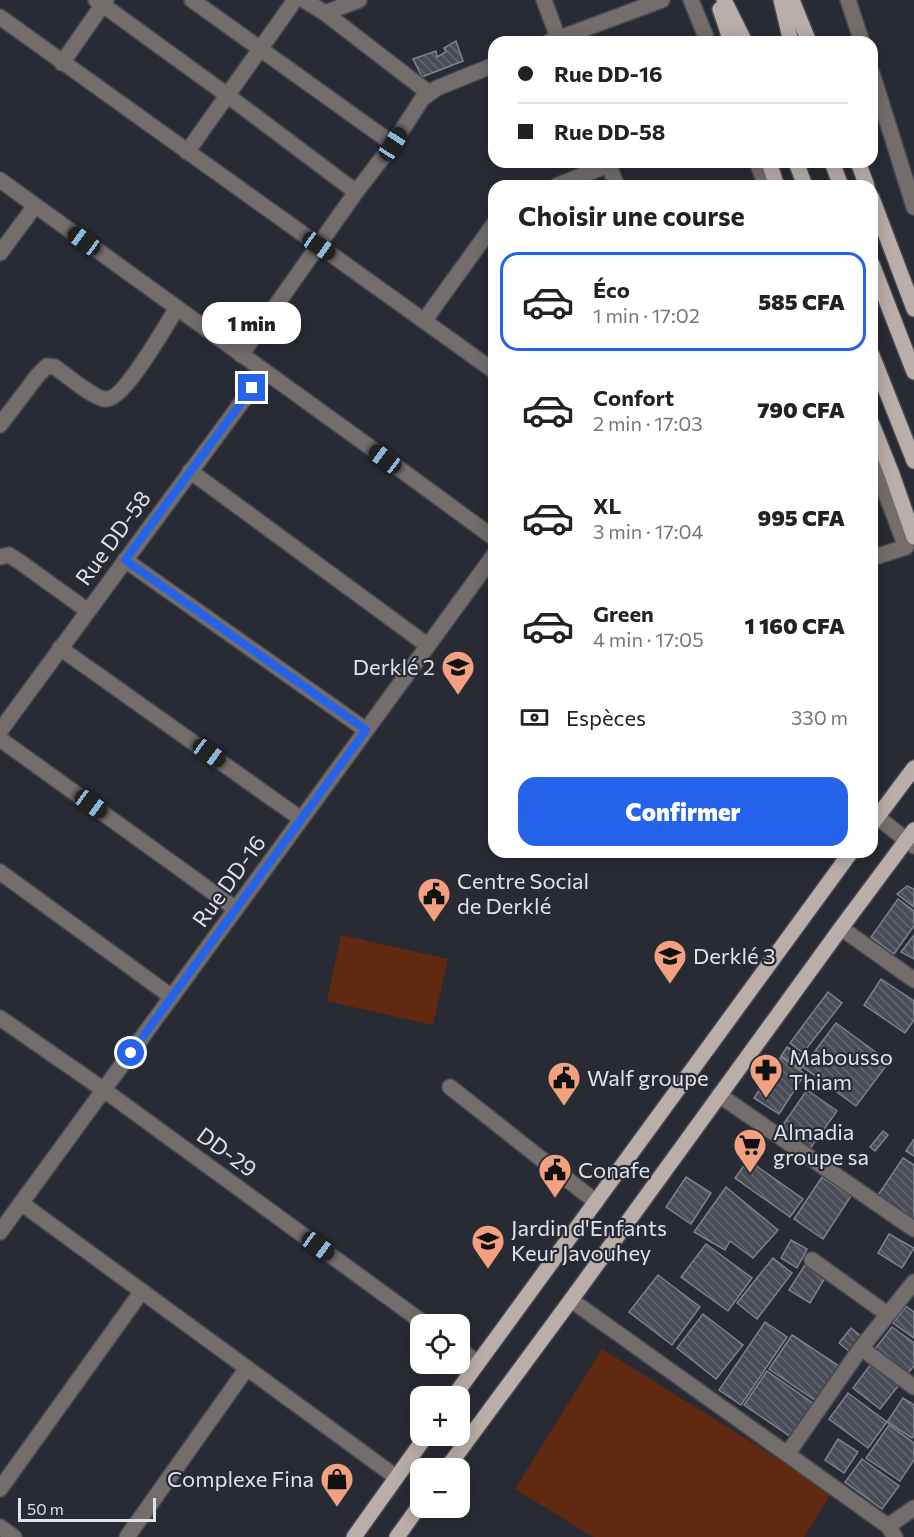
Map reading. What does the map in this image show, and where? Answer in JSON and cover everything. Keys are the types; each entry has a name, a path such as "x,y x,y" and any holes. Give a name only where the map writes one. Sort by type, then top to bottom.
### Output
{"main road":[{"path":"717,0 729,36"},
{"path":"724,0 742,36"},
{"path":"781,0 790,36"},
{"path":"792,0 807,36"},
{"path":"878,214 914,309"},
{"path":"878,279 914,372"},
{"path":"878,370 914,461"},
{"path":"878,439 914,537"},
{"path":"878,812 914,768"},
{"path":"454,1458 841,928 911,838"},
{"path":"461,1386 847,858"},
{"path":"354,1537 419,1446"},
{"path":"397,1537 411,1518"}],"street":[{"path":"192,0 393,144"},
{"path":"187,152 296,0"},
{"path":"304,0 429,93"},
{"path":"325,14 359,0"},
{"path":"544,0 553,36"},
{"path":"565,36 662,0"},
{"path":"691,0 706,36"},
{"path":"848,0 859,36"},
{"path":"62,63 102,2 356,192"},
{"path":"0,17 488,367"},
{"path":"241,355 356,192 393,144 422,99 437,88 488,67"},
{"path":"878,93 914,207"},
{"path":"571,180 600,168"},
{"path":"0,180 488,534"},
{"path":"0,254 35,206"},
{"path":"424,321 488,232"},
{"path":"0,425 47,366 55,367 97,397 108,399 117,395 129,383 177,309"},
{"name":"Rue DD-58","path":"0,731 264,372"},
{"path":"190,471 427,645"},
{"path":"878,473 906,547 878,556"},
{"path":"0,557 9,555 88,611"},
{"path":"125,560 366,730"},
{"name":"Rue DD-16","path":"0,1232 488,563"},
{"path":"60,648 301,819"},
{"path":"0,739 236,909"},
{"path":"878,821 911,838"},
{"path":"0,872 172,997"},
{"path":"841,928 914,980"},
{"name":"DD-29","path":"0,1018 104,1090 411,1314"},
{"path":"450,1087 596,1202"},
{"path":"719,1095 914,1229"},
{"path":"21,1203 396,1478"},
{"path":"812,1260 887,1314"},
{"path":"788,1453 861,1348 914,1281"},
{"path":"0,1489 142,1292"},
{"path":"571,1300 788,1453 892,1531 914,1508"},
{"path":"861,1348 914,1387"},
{"path":"470,1357 478,1363"},
{"path":"127,1537 247,1368"},
{"path":"0,1527 14,1537"}],"shaded area":[{"path":"341,935 448,959 433,1025 327,1001"},
{"path":"602,1349 832,1492 804,1537 593,1537 515,1489"}],"building":[{"path":"456,41 463,61 422,77 413,59 436,51 437,57 446,52 444,48"},
{"path":"907,886 914,889 914,907 897,894"},
{"path":"898,899 914,911 914,926 894,954 871,937"},
{"path":"914,935 914,959 901,952"},
{"path":"881,979 914,1001 914,1020 905,1033 864,1005"},
{"path":"828,992 842,1003 803,1053 790,1043"},
{"path":"836,1023 889,1062 856,1106 803,1067"},
{"path":"787,1047 807,1059 801,1069 781,1056"},
{"path":"781,1057 805,1074 779,1114 754,1098"},
{"path":"807,1090 837,1111 809,1150 780,1129"},
{"path":"883,1131 888,1135 875,1151 870,1147"},
{"path":"914,1139 914,1156 906,1151"},
{"path":"903,1158 914,1165 914,1224 876,1198"},
{"path":"748,1160 803,1199 790,1217 735,1178"},
{"path":"686,1177 711,1193 691,1224 666,1207"},
{"path":"822,1177 851,1196 823,1239 794,1219"},
{"path":"726,1187 778,1230 753,1258 730,1241 725,1250 694,1232"},
{"path":"889,1234 914,1248 902,1268 878,1253"},
{"path":"791,1240 807,1249 797,1268 781,1258"},
{"path":"706,1244 752,1278 728,1311 681,1277"},
{"path":"773,1258 792,1273 757,1319 737,1303"},
{"path":"805,1265 825,1278 810,1303 789,1290"},
{"path":"658,1275 700,1307 672,1345 629,1312"},
{"path":"906,1306 914,1312 914,1338 893,1323"},
{"path":"703,1314 743,1345 716,1379 677,1348"},
{"path":"765,1322 787,1337 741,1405 719,1390"},
{"path":"892,1327 914,1343 914,1366 907,1374 875,1349"},
{"path":"851,1328 862,1337 850,1352 839,1343"},
{"path":"792,1335 842,1368 819,1403 769,1369"},
{"path":"871,1364 899,1385 880,1409 853,1388"},
{"path":"767,1371 817,1406 794,1439 744,1405"},
{"path":"848,1393 887,1422 868,1448 829,1419"},
{"path":"903,1398 914,1405 914,1436 912,1438 887,1422"},
{"path":"889,1425 914,1443 914,1460 900,1481 866,1458"},
{"path":"838,1439 858,1452 844,1473 825,1460"},
{"path":"862,1459 899,1486 882,1509 845,1482"}],"place":[{"name":"Derklé 2","path":"458,696"},
{"name":"Centre Social de Derklé","path":"434,923"},
{"name":"Derklé 3","path":"670,985"},
{"name":"Mabousso Thiam","path":"766,1099"},
{"name":"Walf groupe","path":"564,1107"},
{"name":"Almadia groupe sa","path":"750,1174"},
{"name":"Conafe","path":"555,1199"},
{"name":"Jardin d'Enfants Keur Javouhey","path":"488,1270"},
{"name":"Complexe Fina","path":"337,1508"}],"route":[{"path":"131,1053 366,730 125,560 252,388"}]}
